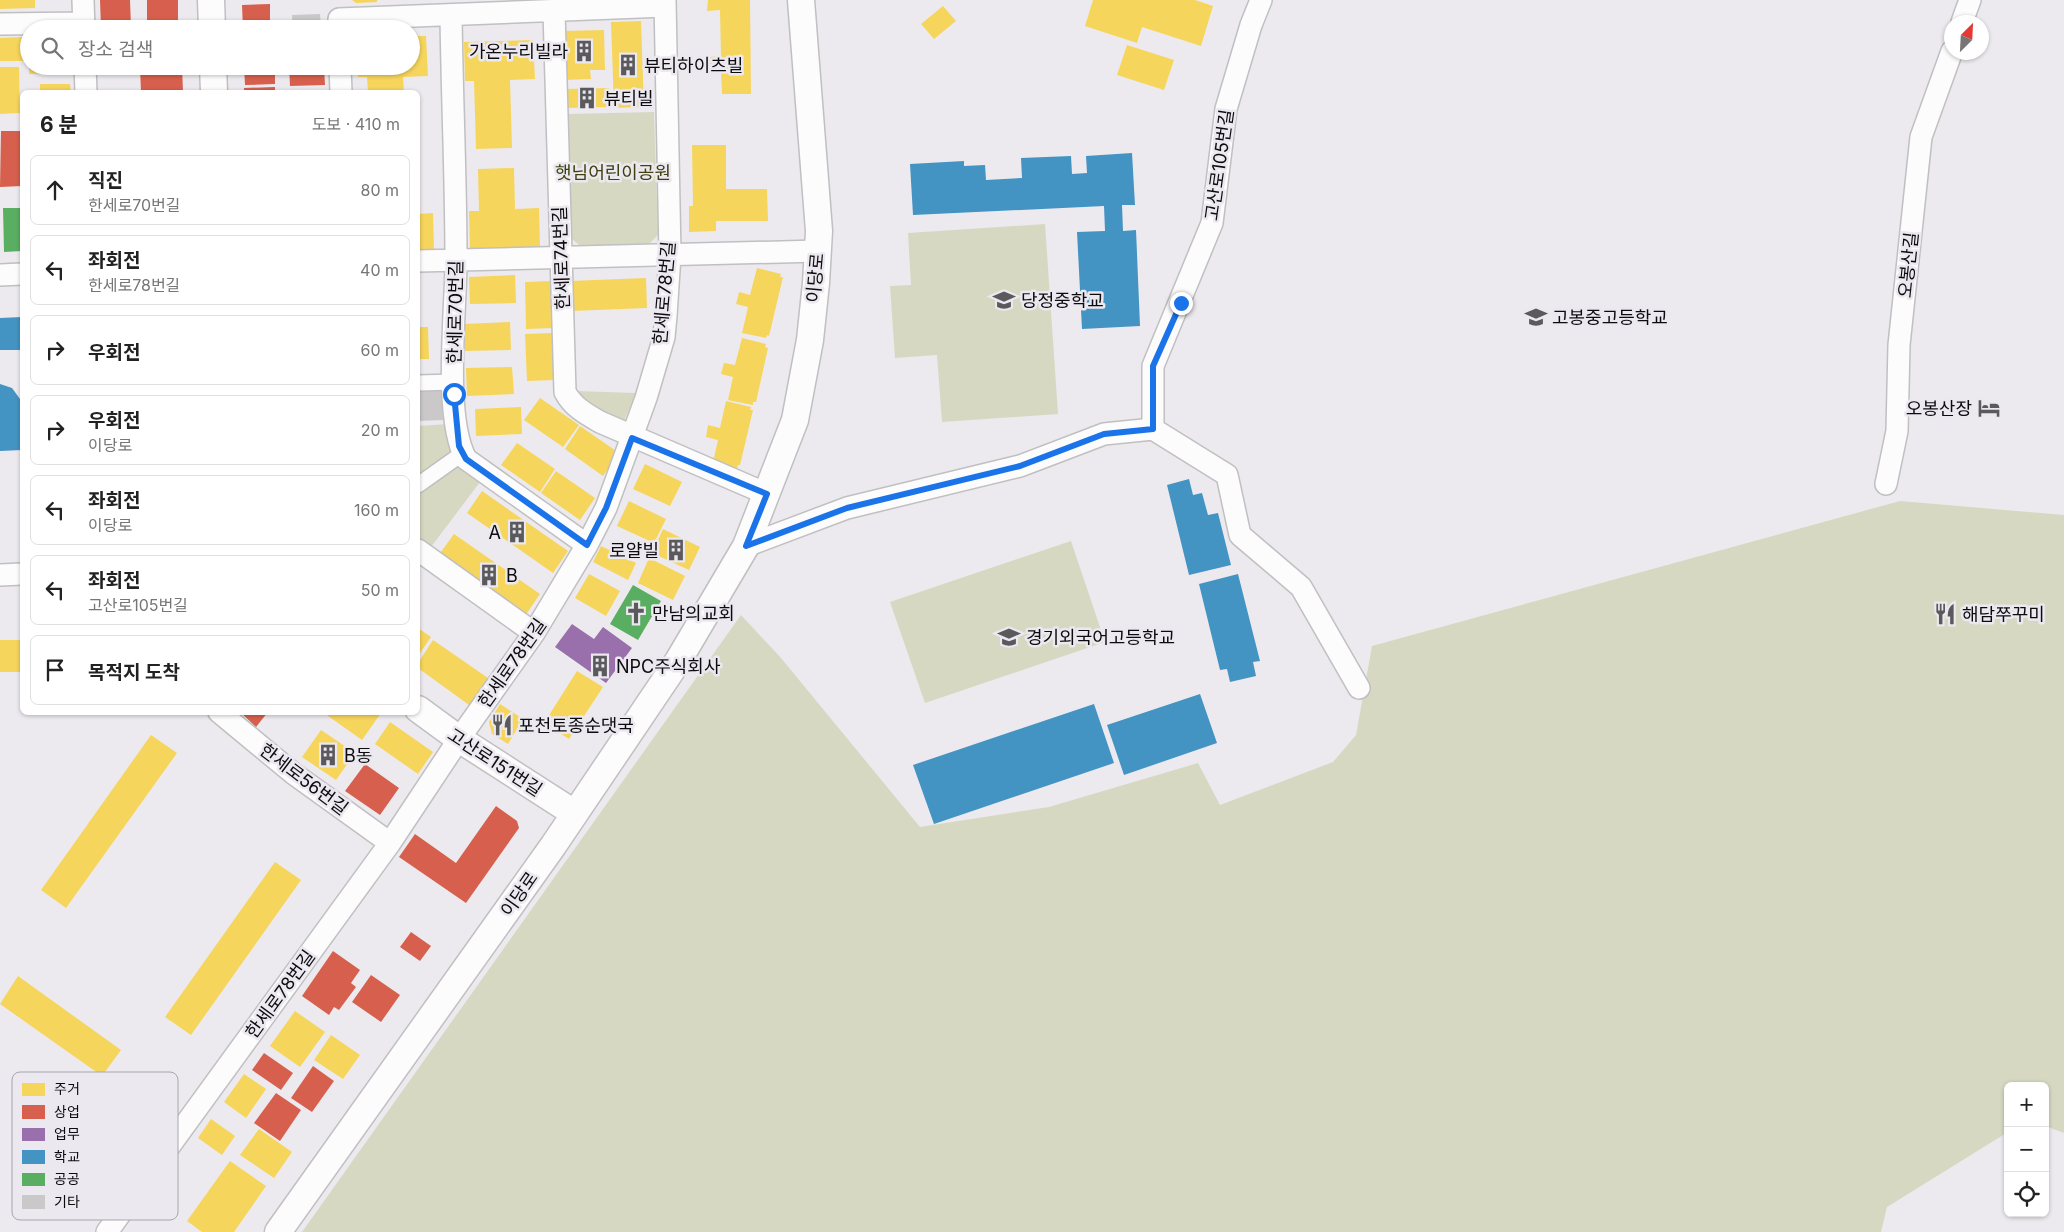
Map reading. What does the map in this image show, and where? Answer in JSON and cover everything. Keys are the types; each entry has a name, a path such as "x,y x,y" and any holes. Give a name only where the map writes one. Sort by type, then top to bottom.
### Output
{"street":[{"path":"83,0 84,20"},
{"path":"211,0 212,20"},
{"name":"이당로","path":"278,1232 507,912 678,661 746,546 795,420 810,340 818,251 815,176 801,0"},
{"name":"고산로105번길","path":"1153,429 1153,366 1212,223 1226,109 1260,0"},
{"path":"1965,15 1970,0"},
{"path":"338,16 451,15 554,11 665,3"},
{"name":"한세로78번길","path":"178,1134 390,843 459,739 534,634 587,545 606,508 632,438 664,337 670,255 665,3"},
{"name":"한세로74번길","path":"554,11 565,392 570,401 582,412 632,438 767,494"},
{"name":"한세로70번길","path":"451,15 456,260 455,421 459,446 463,453"},
{"path":"0,24 20,24"},
{"name":"오봉산길","path":"1886,484 1897,431 1900,344 1921,137 1949,60"},
{"path":"85,75 86,90"},
{"path":"213,75 214,90"},
{"path":"340,75 341,90"},
{"path":"420,261 818,251"},
{"path":"0,274 20,274"},
{"path":"420,383 454,382"},
{"path":"746,546 847,508 1020,466 1104,434 1153,429 1227,475 1240,535 1301,587 1359,688"},
{"path":"420,484 463,453 466,459 587,545"},
{"path":"420,551 534,634"},
{"path":"0,575 20,574"},
{"name":"고산로151번길","path":"420,710 459,739 574,813"},
{"name":"한세로56번길","path":"223,715 294,774 390,843"},
{"name":"한세로78번길","path":"107,1232 116,1220"}],"green space":[{"name":"햇님어린이공원","path":"654,112 658,235 647,246 583,248 572,239 568,114"},
{"path":"1045,224 1058,414 942,422 937,355 895,358 890,286 911,285 908,233"},
{"path":"576,391 636,393 621,428 594,415"},
{"path":"448,424 483,478 428,551 420,545 420,426"},
{"path":"1900,501 2064,515 2064,1133 2049,1127 2049,1082 2004,1082 2004,1134 1887,1207 1881,1232 302,1232 741,615 781,658 920,827 1049,807 1198,763 1220,805 1333,762 1356,735 1372,646"},
{"path":"1071,541 1105,642 925,703 890,602"}],"building: 주거":[{"path":"0,0 35,0 35,8 0,9"},
{"path":"352,0 377,0 377,2 356,3"},
{"path":"708,0 750,0 751,94 722,94 721,71 711,71 709,57 721,56 720,10 707,11"},
{"path":"1093,0 1195,0 1213,6 1201,46 1142,27 1137,43 1085,26"},
{"path":"943,6 956,21 934,39 921,24"},
{"name":"뷰티하이츠빌","path":"641,21 644,107 614,108 611,22"},
{"name":"가온누리빌라","path":"604,30 605,70 590,70 591,79 564,80 563,31"},
{"path":"420,36 426,36 428,76 403,77 404,90 368,90 367,77 358,77 358,75 420,75"},
{"path":"20,37 20,61 0,61 0,38"},
{"path":"533,40 535,79 510,80 512,148 476,149 474,81 465,81 464,42"},
{"path":"1127,45 1174,60 1164,90 1117,75"},
{"path":"0,67 19,67 20,113 0,114"},
{"path":"40,84 70,84 71,90 40,90"},
{"name":"뷰티빌","path":"609,88 609,107 565,108 565,89"},
{"path":"692,145 726,145 726,189 767,189 768,221 716,221 716,231 689,232 689,206 693,206"},
{"path":"514,168 515,209 539,208 540,247 470,249 469,211 479,211 478,169"},
{"path":"433,213 434,250 420,251 420,214"},
{"path":"757,268 781,274 780,277 783,277 769,336 767,335 766,338 742,333 748,307 736,304 739,292 750,295"},
{"path":"515,275 516,303 470,304 469,277"},
{"path":"646,278 647,308 571,311 570,281"},
{"path":"552,281 553,328 526,329 525,282"},
{"path":"510,322 511,350 465,351 464,324"},
{"path":"420,327 428,327 429,359 420,359"},
{"path":"553,333 555,380 527,381 525,334"},
{"path":"742,338 766,344 765,347 768,348 756,402 753,402 753,405 728,400 733,377 721,374 724,363 735,365"},
{"path":"512,367 514,394 467,396 466,368"},
{"path":"540,398 579,425 563,447 524,420"},
{"path":"726,401 751,407 750,410 753,410 740,465 737,468 713,462 718,440 706,437 708,425 720,428"},
{"path":"521,407 522,434 476,436 475,409"},
{"path":"580,426 619,453 603,476 565,449"},
{"path":"517,443 555,469 540,492 501,465"},
{"path":"645,464 682,482 670,506 633,489"},
{"path":"556,471 595,498 580,520 541,493"},
{"name":"A","path":"482,491 568,551 553,573 467,513"},
{"path":"629,501 666,519 654,543 617,526"},
{"name":"로얄빌","path":"663,529 700,547 689,570 652,553"},
{"name":"B","path":"454,534 540,594 525,616 438,556"},
{"path":"601,546 636,563 628,580 593,562"},
{"name":"로얄빌","path":"649,558 685,576 673,600 638,583"},
{"path":"589,574 620,591 606,616 575,598"},
{"path":"420,629 431,637 420,653"},
{"path":"0,640 20,640 20,672 0,672"},
{"path":"433,640 488,678 469,705 420,669 420,660"},
{"path":"577,671 603,687 569,739 544,723"},
{"path":"500,704 523,719 508,744 492,734 489,722"},
{"path":"328,715 380,715 362,740"},
{"path":"390,722 433,752 418,774 375,744"},
{"name":"B동","path":"321,730 355,753 336,780 302,757"},
{"path":"151,735 177,753 66,908 41,890"},
{"path":"275,862 301,880 191,1035 165,1017"},
{"path":"18,976 121,1050 105,1072 96,1072 0,1004"},
{"path":"295,1011 325,1032 300,1067 270,1046"},
{"path":"331,1035 360,1055 343,1079 314,1060"},
{"path":"244,1074 266,1089 246,1118 224,1102"},
{"path":"211,1119 235,1136 222,1155 198,1138"},
{"path":"259,1129 292,1152 274,1178 240,1155"},
{"path":"230,1161 266,1186 234,1232 202,1232 187,1221"}],"building: 상업":[{"path":"100,0 130,0 131,20 101,20"},
{"path":"147,0 178,0 178,20 147,20"},
{"path":"270,4 270,20 243,20 242,5"},
{"path":"140,75 182,75 183,90 141,90"},
{"path":"244,75 275,75 275,84 245,85"},
{"path":"289,75 324,75 325,85 290,86"},
{"path":"275,87 275,90 244,90 244,88"},
{"path":"1,131 20,131 20,186 0,187"},
{"path":"243,715 266,715 256,727"},
{"path":"365,764 399,788 380,815 345,791"},
{"path":"496,806 517,821 519,828 466,903 399,857 415,834 456,863"},
{"path":"411,932 431,946 420,961 400,947"},
{"path":"333,951 360,970 351,983 356,987 339,1010 334,1007 329,1015 302,996"},
{"path":"371,975 400,995 381,1022 352,1002"},
{"path":"264,1053 293,1073 281,1090 252,1070"},
{"path":"313,1066 334,1081 312,1112 291,1098"},
{"path":"276,1093 301,1110 280,1141 254,1123"}],"building: 업무":[{"name":"NPC주식회사","path":"572,624 594,639 603,627 632,648 606,683 555,647"}],"building: 학교":[{"path":"1132,153 1135,205 1122,205 1123,231 1136,230 1140,326 1082,329 1077,232 1105,231 1104,206 913,215 910,164 964,161 964,166 985,165 986,180 1022,178 1021,158 1071,156 1072,174 1087,173 1086,156"},
{"path":"20,317 20,350 0,350 0,318"},
{"path":"0,384 12,388 20,399 20,450 0,451"},
{"path":"1189,479 1193,495 1202,493 1208,515 1218,513 1231,565 1189,575 1167,485"},
{"path":"1238,574 1260,661 1253,662 1256,676 1230,682 1227,669 1220,670 1199,584"},
{"path":"1200,694 1217,743 1124,775 1107,725"},
{"path":"1094,704 1114,763 934,824 913,765"}],"building: 공공":[{"path":"3,208 20,208 20,251 4,252"},
{"name":"만남의교회","path":"633,585 661,601 638,640 610,624"}],"building: 기타":[{"path":"320,14 320,20 292,20 292,15"},
{"path":"420,390 441,390 443,420 420,421"}],"place":[{"name":"가온누리빌라","path":"584,51"},
{"name":"뷰티하이츠빌","path":"628,65"},
{"name":"뷰티빌","path":"587,98"},
{"name":"당정중학교","path":"1004,300"},
{"name":"고봉중고등학교","path":"1536,317"},
{"name":"오봉산장","path":"1989,408"},
{"name":"A","path":"517,532"},
{"name":"로얄빌","path":"676,550"},
{"name":"B","path":"489,575"},
{"name":"만남의교회","path":"636,613"},
{"name":"해담쭈꾸미","path":"1945,614"},
{"name":"경기외국어고등학교","path":"1009,637"},
{"name":"NPC주식회사","path":"600,666"},
{"name":"포천토종순댓국","path":"502,725"},
{"name":"B동","path":"328,755"}],"route":[{"path":"454,394 455,421 459,446 466,459 587,545 606,508 632,438 767,494 746,546 847,508 1020,466 1104,434 1153,429 1153,366 1162,342 1181,303"}]}
